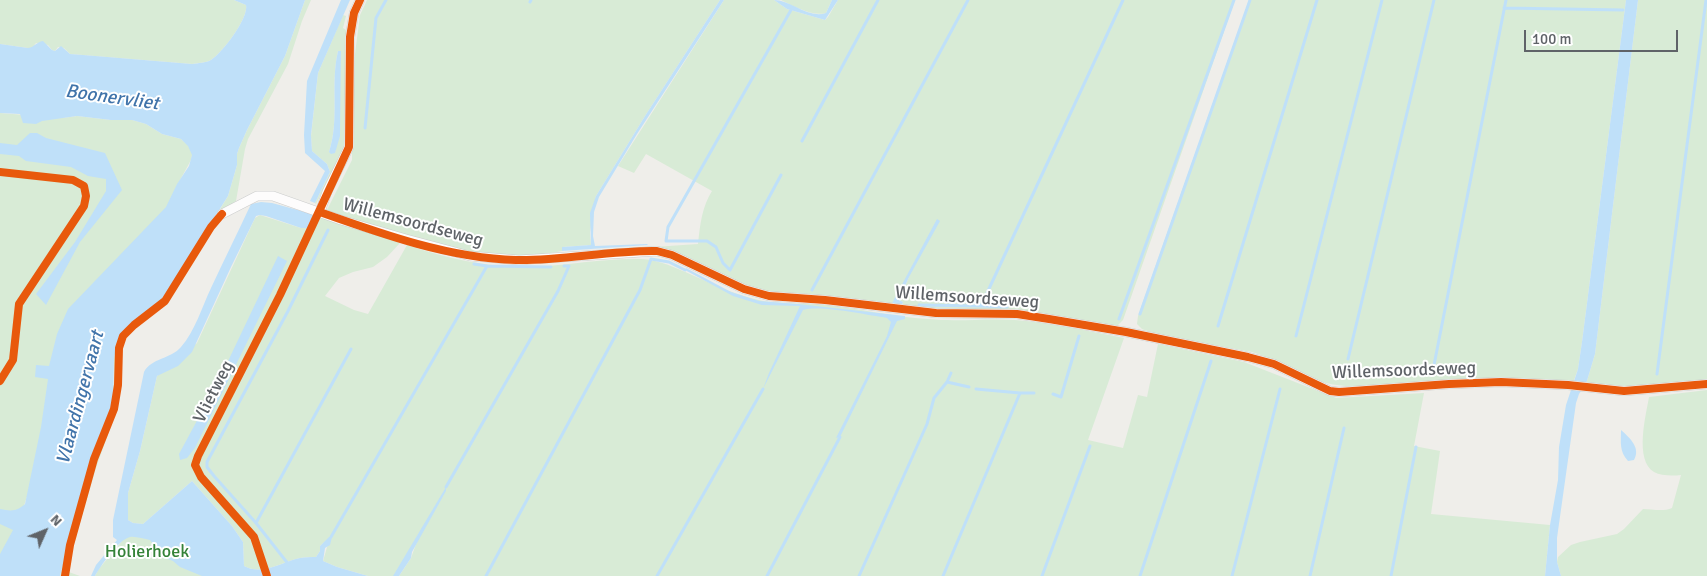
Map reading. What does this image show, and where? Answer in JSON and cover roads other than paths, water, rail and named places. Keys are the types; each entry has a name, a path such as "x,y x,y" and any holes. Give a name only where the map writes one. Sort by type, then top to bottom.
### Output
{"street":[{"path":"320,212 327,192 349,147 350,37 354,13 360,0"},
{"name":"Willemsoordseweg","path":"222,214 257,196 273,196 406,239 470,256 519,260 657,251 672,255 744,289 769,296 825,300 936,313 1018,314 1116,330 1274,364 1330,391 1492,382 1568,385 1624,391 1707,384"}],"water":[{"path":"234,0 305,0 285,56 239,148 237,165 228,196 163,299 153,310 131,325 118,342 114,358 113,399 94,455 60,576 0,576 0,554 13,530 0,524 0,509 13,510 25,504 41,427 48,379 35,377 36,365 49,366 57,334 68,309 166,207 177,184 189,166 192,155 188,146 181,139 162,134 146,124 132,120 111,120 77,116 42,121 36,124 23,123 20,114 0,113 0,44 28,48 43,41 52,50 55,51 61,46 70,54 192,64 204,62 211,60 222,50 234,35 243,18 246,5"},
{"path":"341,0 350,0 318,73 311,135 312,151 327,164 330,172 315,203 310,201 325,171 305,153 307,81"},
{"path":"720,0 724,0 637,134 599,197 594,212 593,236 595,246 648,245 562,251 562,247 591,245 590,213 596,196"},
{"path":"774,0 787,3 806,12 819,14 826,13 832,0 838,0 825,20 787,9"},
{"path":"1626,0 1638,0 1595,354 1586,384 1579,394 1576,403 1557,538 1557,562 1561,576 1545,576 1550,525 1558,480 1559,447 1566,405 1578,369"},
{"path":"338,51 341,51 340,136 335,153 331,154 329,152 334,127 335,76"},
{"path":"30,133 37,133 46,138 105,153 122,190 80,242 46,305 36,294 75,242 106,191 106,179 88,176 71,167 26,161 19,156 0,154 0,143 17,145"},
{"path":"261,202 272,203 316,215 312,224 307,228 301,228 266,216 256,216 192,352 178,366 157,376 140,451 128,493 128,520 133,523 143,524 192,481 232,526 243,542 244,566 257,570 300,558 316,557 320,551 320,546 329,537 332,537 330,545 325,548 323,561 368,576 202,576 180,567 173,561 163,557 150,540 130,537 110,554 95,576 91,576 96,565 117,540 113,537 113,520 144,372 151,364 177,351 186,341 251,204"},
{"path":"937,219 940,221 909,277 899,300 903,302 902,305 891,305"},
{"path":"278,256 287,261 195,448 187,458 180,460 179,454 220,378"},
{"path":"686,268 731,292 759,301 905,316 905,319 897,321 840,437 836,438 887,336 891,322 887,318 844,311 803,310 763,389 800,306 762,305 733,296 685,270"},
{"path":"1621,430 1635,447 1636,456 1634,460 1628,461 1623,454"},
{"path":"446,487 446,491 412,552 411,558 399,576 393,576"}],"waterway":[{"path":"365,128 376,18 386,0"},
{"path":"802,141 878,0"},
{"path":"812,290 968,0"},
{"path":"919,305 981,306 1123,0"},
{"path":"1119,319 1234,0"},
{"path":"1140,314 1250,0"},
{"path":"1218,326 1317,0"},
{"path":"1296,336 1382,0"},
{"path":"1348,359 1434,0"},
{"path":"1434,365 1506,0"},
{"path":"1657,374 1706,0"},
{"path":"1504,8 1623,10"},
{"path":"781,175 730,270 723,263 716,247 707,241 666,241 668,227 791,10"},
{"path":"289,565 256,523 214,476 207,467 207,462 288,311 328,230"},
{"path":"486,576 640,290 651,259 669,262 685,270"},
{"path":"474,264 487,266"},
{"path":"331,537 487,266 551,267"},
{"path":"446,487 558,291 569,266 564,266"},
{"path":"981,306 1007,307"},
{"path":"1053,394 1061,397 1079,336"},
{"path":"256,523 351,349"},
{"path":"1140,576 1211,361"},
{"path":"951,373 947,382 969,387"},
{"path":"859,576 927,424 934,398 947,382"},
{"path":"657,576 763,389"},
{"path":"976,389 1034,393"},
{"path":"1232,576 1280,389"},
{"path":"943,576 1020,393"},
{"path":"1310,576 1344,428"},
{"path":"767,576 840,437"},
{"path":"1042,576 1090,446"},
{"path":"1391,576 1416,447"}],"water label":[{"name":"Boonervliet","path":"112,98"},
{"name":"Vlaardingervaart","path":"81,398"}],"park label":[{"name":"Holierhoek","path":"147,552"}]}
